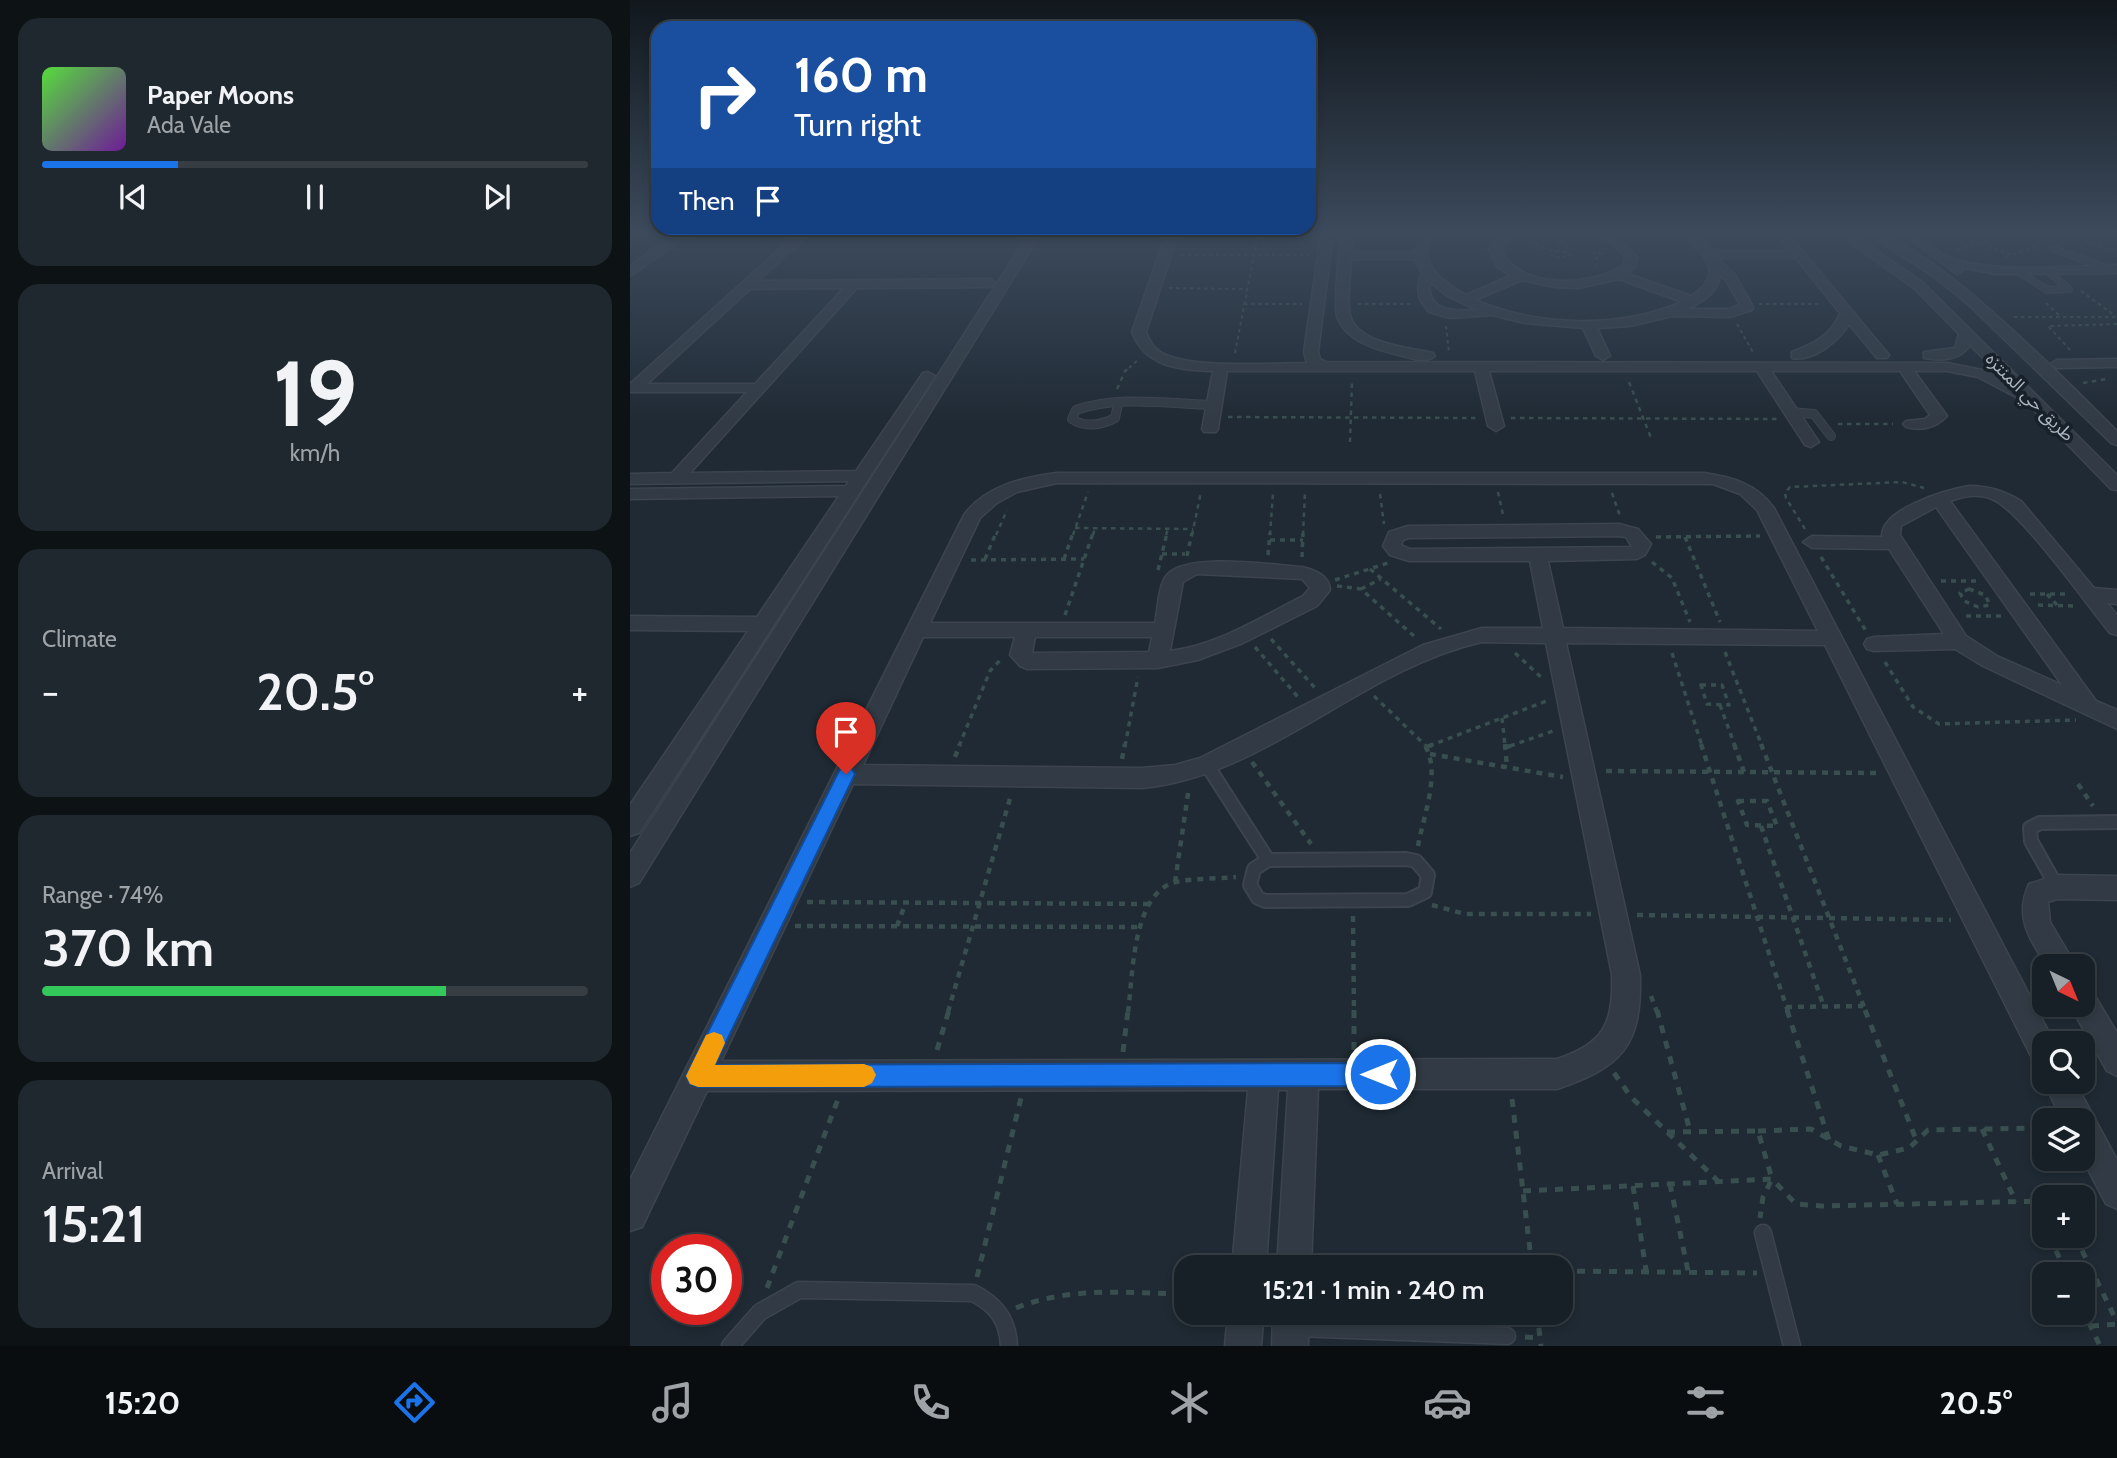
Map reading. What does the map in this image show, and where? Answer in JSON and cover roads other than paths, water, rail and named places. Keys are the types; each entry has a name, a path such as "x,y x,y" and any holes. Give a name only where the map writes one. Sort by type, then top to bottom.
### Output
{"street":[{"path":"632,388 733,297"},
{"path":"677,478 842,297"},
{"path":"630,825 981,297"},
{"path":"630,875 994,297"},
{"path":"1149,297 1139,332 1144,347 1151,353 1181,364 1227,366 1353,367 1431,361 1481,366 1602,356 1700,361 1907,361 1952,355 1964,348 1965,332"},
{"path":"1319,297 1311,352 1313,361 1323,366"},
{"path":"1343,297 1343,310 1353,331 1377,345 1431,361 1450,356 1623,366 1700,361"},
{"path":"1425,297 1426,304 1432,310 1445,313 1502,313"},
{"path":"1460,297 1502,313 1530,319 1588,324 1632,321 1669,313 1699,297"},
{"path":"1465,300 1472,297"},
{"path":"1680,297 1694,302"},
{"path":"1669,313 1730,313 1744,310 1747,304 1743,297"},
{"path":"1834,297 1882,355"},
{"name":"طريق حي المنتزه","path":"1929,297 2117,485"},
{"name":"طريق حي المنتزه","path":"1971,297 1978,310 2010,337 2117,440"},
{"path":"1983,297 2007,317"},
{"path":"1942,310 1959,306 1978,310"},
{"path":"1797,355 1833,337 1840,329 1843,308"},
{"path":"1317,309 1343,310"},
{"path":"1588,324 1602,356"},
{"path":"2010,337 2035,344 2117,420"},
{"path":"1272,366 1311,352"},
{"path":"1758,361 1797,355 1882,355 1922,366 1962,368"},
{"path":"1952,355 1951,362 1990,377 2033,400"},
{"path":"1758,361 1811,442"},
{"path":"1907,361 1939,416 1929,423 1911,424"},
{"path":"2057,364 2117,363"},
{"path":"1210,429 1214,405 1227,366"},
{"path":"1481,366 1496,426"},
{"path":"632,388 759,388"},
{"path":"630,479 862,476"},
{"path":"630,1215 973,516 985,503 1017,485 1057,478 1704,478 1729,483 1759,501 1779,537 2033,1031"},
{"path":"2116,625 2008,500 1988,492 1968,489 1895,522 1890,532 1894,543 1959,641 1990,661 2117,720"},
{"path":"630,494 851,491"},
{"path":"1940,500 2088,706"},
{"path":"1506,531 1632,541 1538,556 1399,545 1408,532 1506,531"},
{"path":"1812,542 1894,543"},
{"path":"698,1076 1557,1074 1584,1066 1607,1051 1622,1028 1628,1002 1626,975 1574,724 1564,694 1538,556"},
{"path":"1027,630 1020,650 1023,659 1034,662 1150,660 1198,654 1310,601 1320,587 1316,579 1301,573 1196,568 1185,563 1172,583 1164,630 1150,660"},
{"path":"2094,600 2117,597"},
{"path":"630,623 764,624"},
{"path":"917,630 1164,630"},
{"path":"846,774 1158,778 1199,768 1430,650 1455,641 1496,635 1832,638"},
{"path":"1874,644 1959,641"},
{"path":"2056,954 2033,912 2033,901 2038,893 2046,888 2057,887 2117,888"},
{"path":"2091,1017 2117,1061"},
{"path":"1250,1255 1264,1074"},
{"path":"1295,1255 1304,1075"},
{"path":"2095,1152 2117,1194"},
{"path":"1243,1346 1245,1325"}],"lane":[{"path":"1116,404 1115,418 1108,422 1079,424 1072,419 1076,410 1083,405 1116,404 1214,405"},
{"path":"1791,412 1810,413 1831,436"},
{"path":"1199,768 1268,860"},
{"path":"2057,887 2031,841 2029,828 2040,823 2110,822"},
{"path":"1268,860 1416,861 1428,875 1425,892 1408,900 1265,901 1252,892 1250,876 1261,863 1268,860"},
{"path":"1763,1233 1792,1346"},
{"path":"730,1346 757,1313 778,1298 799,1290 973,1293 990,1300 1003,1316 1010,1337 1009,1346"},
{"path":"1291,1329 1507,1336"}]}
